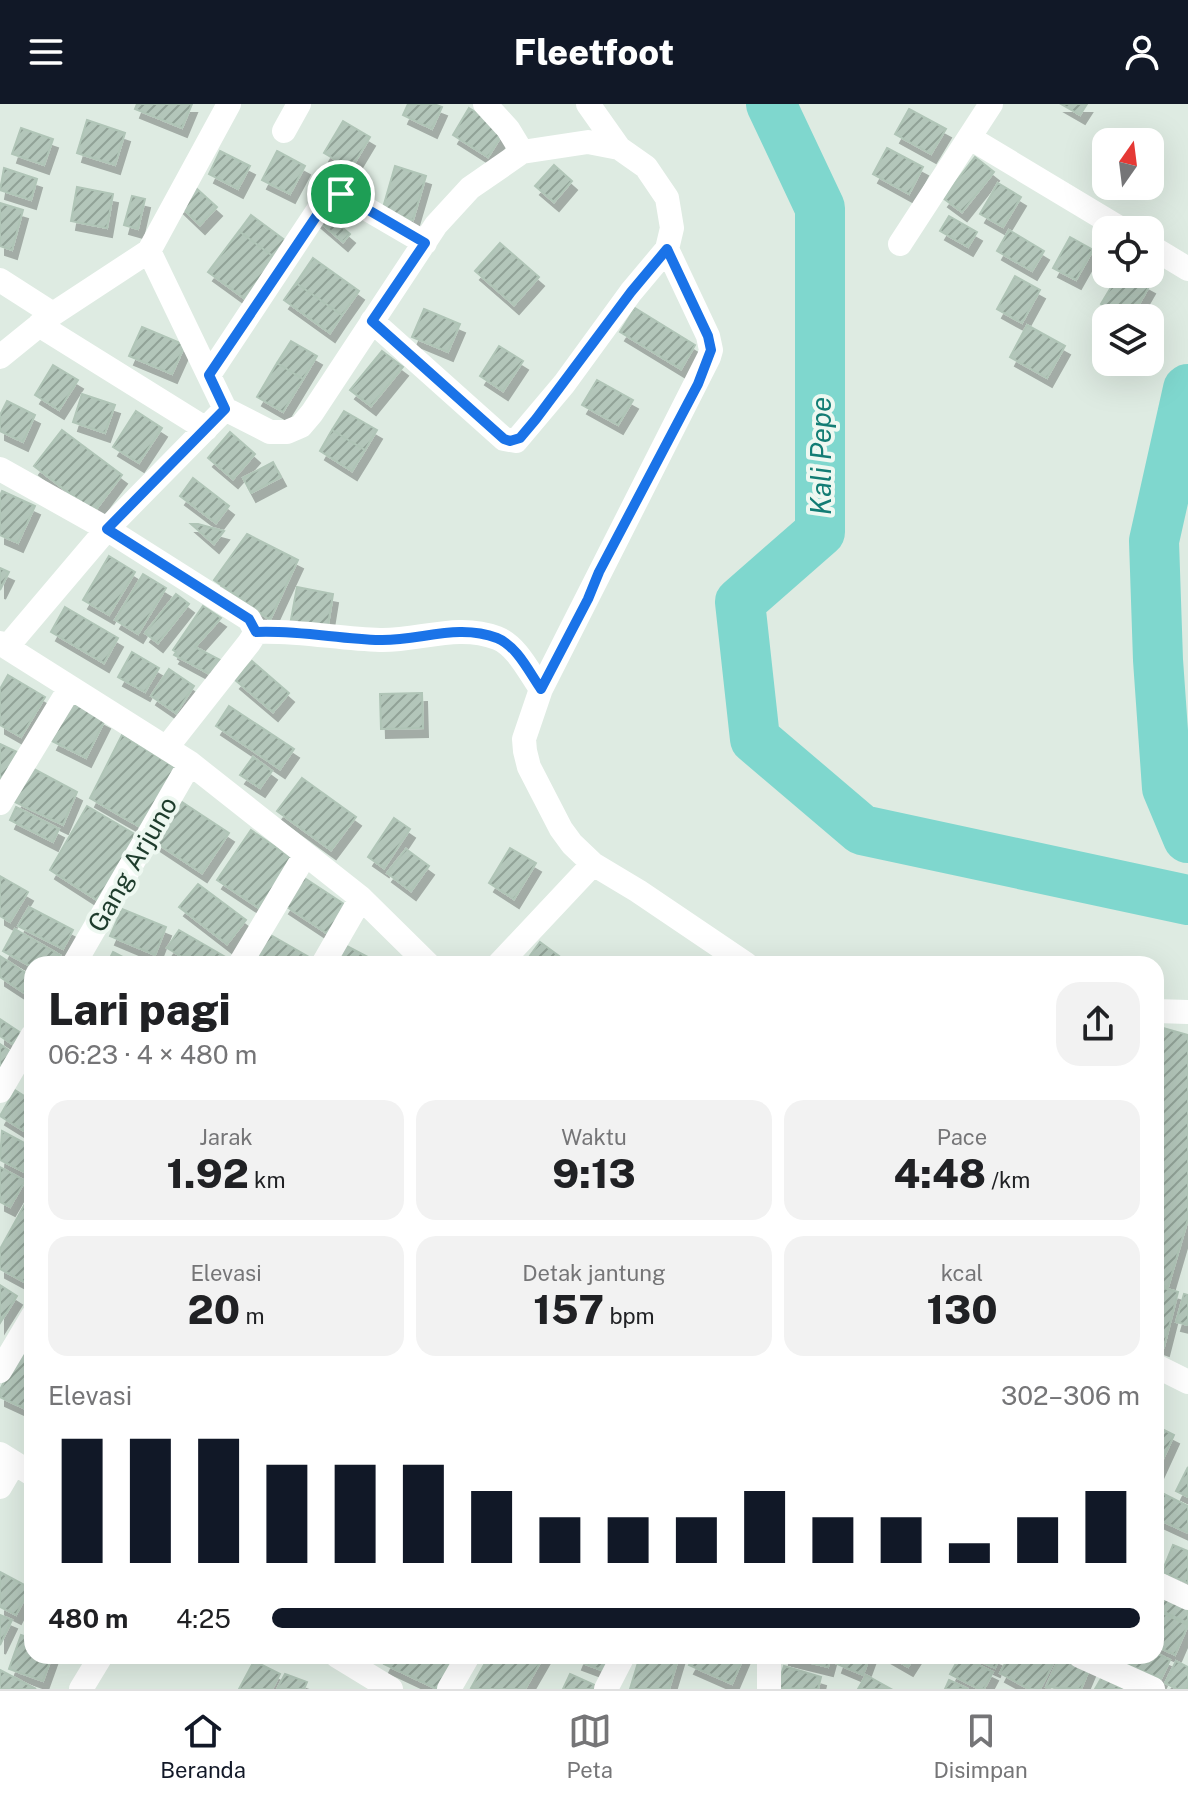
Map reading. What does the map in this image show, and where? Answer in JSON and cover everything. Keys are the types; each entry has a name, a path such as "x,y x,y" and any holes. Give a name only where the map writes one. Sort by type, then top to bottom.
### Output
{"street":[{"path":"0,357 46,320 149,251 229,104"},
{"path":"284,131 299,104"},
{"path":"485,104 508,129 522,152"},
{"path":"372,321 504,439 516,441 564,384 631,292 667,249 672,228 667,198 646,167 619,148 588,104"},
{"path":"900,244 991,104"},
{"path":"970,138 1100,216"},
{"path":"149,251 225,409 270,432 287,432 301,426 436,225 470,188 522,152 588,142 619,148"},
{"path":"209,375 332,193 341,194 425,243"},
{"path":"667,249 708,336 709,357 544,682 524,739 529,767 572,844 593,864 734,956"},
{"path":"1164,254 1188,269"},
{"path":"0,280 46,320 206,429"},
{"path":"225,409 107,529 4,645 190,763 361,898 420,956"},
{"path":"0,469 107,529 249,619 256,632"},
{"path":"256,632 288,631 403,640 437,633 472,632 500,639 544,682"},
{"path":"167,747 256,632"},
{"path":"0,803 70,688"},
{"name":"Gang Arjuno","path":"79,956 190,763"},
{"path":"245,956 305,855"},
{"path":"507,956 593,864"},
{"path":"328,956 361,898"},
{"path":"1164,1011 1188,1012"},
{"path":"0,1091 24,1050"},
{"path":"0,1371 24,1330"},
{"path":"1164,1370 1188,1382"},
{"path":"0,1487 22,1467"},
{"path":"1164,1587 1188,1598"},
{"path":"81,1689 96,1664"},
{"path":"370,1664 391,1689"},
{"path":"449,1689 463,1664"},
{"path":"606,1689 619,1664"},
{"path":"769,1664 769,1689"},
{"path":"1098,1664 1153,1689"}],"building":[{"path":"137,104 192,104 182,128 135,109"},
{"path":"408,104 442,107 432,129 403,115"},
{"path":"1061,104 1087,104 1080,115"},
{"path":"469,108 505,130 488,157 453,135"},
{"path":"909,109 946,129 931,154 895,134"},
{"path":"87,120 125,133 115,165 77,153"},
{"path":"343,121 370,137 351,169 324,153"},
{"path":"21,128 53,139 44,165 12,154"},
{"path":"887,148 923,167 909,194 873,174"},
{"path":"220,151 250,166 238,189 209,174"},
{"path":"277,151 305,166 290,194 262,180"},
{"path":"975,157 994,172 962,212 943,198"},
{"path":"554,165 572,181 554,202 535,186"},
{"path":"395,166 426,176 413,220 382,211"},
{"path":"4,168 37,179 31,200 0,190"},
{"path":"998,183 1021,197 1003,227 980,214"},
{"path":"77,187 113,194 107,228 71,221"},
{"path":"196,188 217,207 200,225 179,205"},
{"path":"132,196 145,199 138,229 124,225"},
{"path":"0,203 23,210 12,250 0,246"},
{"path":"322,210 350,234 343,242 315,218"},
{"path":"251,215 290,244 278,260 239,231"},
{"path":"949,216 977,232 968,247 940,231"},
{"path":"1009,230 1044,251 1032,271 997,251"},
{"path":"239,231 278,260 248,301 208,272"},
{"path":"1070,237 1092,249 1076,280 1053,268"},
{"path":"500,243 539,277 514,305 475,271"},
{"path":"313,258 359,291 342,315 296,283"},
{"path":"1015,276 1040,290 1022,323 997,309"},
{"path":"296,283 342,315 330,333 284,300"},
{"path":"1111,288 1148,288 1139,304 1101,304"},
{"path":"635,308 695,345 681,369 620,332"},
{"path":"424,309 460,324 448,352 412,337"},
{"path":"1027,325 1065,346 1047,378 1010,357"},
{"path":"142,327 185,345 172,374 129,356"},
{"path":"291,341 317,356 303,379 277,363"},
{"path":"499,346 523,361 503,391 480,376"},
{"path":"382,351 403,367 371,406 350,390"},
{"path":"277,363 303,379 283,412 257,397"},
{"path":"53,365 78,380 59,410 35,395"},
{"path":"597,380 633,400 618,425 582,405"},
{"path":"82,394 115,405 105,433 73,422"},
{"path":"7,401 35,415 23,442 0,431 0,415"},
{"path":"136,411 162,428 139,463 113,447"},
{"path":"344,411 377,430 365,450 332,430"},
{"path":"62,430 122,475 94,512 34,466"},
{"path":"332,430 365,450 352,471 320,451"},
{"path":"230,432 255,454 233,479 208,458"},
{"path":"273,462 281,477 251,493 243,478"},
{"path":"193,478 229,506 216,523 180,496"},
{"path":"2,491 35,506 18,543 0,535"},
{"path":"191,524 198,524 224,531 214,544"},
{"path":"247,534 298,560 270,620 214,580"},
{"path":"109,556 135,572 109,615 83,600"},
{"path":"0,568 9,572 0,590"},
{"path":"143,574 166,588 138,634 115,620"},
{"path":"297,587 333,594 327,631 290,625"},
{"path":"176,594 189,604 158,643 145,633"},
{"path":"203,606 221,618 195,647 228,664 217,678 174,655 176,652 173,650"},
{"path":"65,607 118,638 104,663 51,632"},
{"path":"132,652 159,668 145,692 118,677"},
{"path":"252,661 289,693 273,712 235,680"},
{"path":"169,669 194,686 176,713 151,696"},
{"path":"8,675 45,697 21,737 0,725 0,689"},
{"path":"422,693 423,728 381,729 380,694"},
{"path":"71,702 105,720 86,758 52,741"},
{"path":"229,706 294,749 280,769 216,726"},
{"path":"122,735 176,768 140,827 90,798"},
{"path":"0,744 17,752 0,785"},
{"path":"253,757 272,771 260,788 240,775"},
{"path":"32,768 77,792 63,825 15,802"},
{"path":"302,778 356,817 331,850 277,811"},
{"path":"179,800 229,833 202,873 152,840"},
{"path":"87,806 138,836 97,900 50,870"},
{"path":"16,807 59,829 53,842 10,820"},
{"path":"394,818 410,829 384,868 368,857"},
{"path":"251,830 293,859 259,908 217,880"},
{"path":"510,848 536,863 514,899 489,883"},
{"path":"406,849 429,866 411,891 387,873"},
{"path":"0,876 28,892 10,922 0,916"},
{"path":"303,877 347,906 328,934 284,905"},
{"path":"198,884 246,920 227,944 179,907"},
{"path":"29,907 73,930 63,949 18,926"},
{"path":"122,909 166,927 155,955 110,936"},
{"path":"15,929 60,955 24,956 24,963 3,951"},
{"path":"179,930 224,956 180,956 167,948"},
{"path":"269,934 307,956 257,956"},
{"path":"540,942 559,956 530,956"},
{"path":"341,943 366,956 334,956"},
{"path":"0,956 24,972 24,993 0,977"},
{"path":"0,1019 21,1033 14,1045 0,1036"},
{"path":"1164,1028 1188,1035 1188,1219 1168,1287 1164,1286"},
{"path":"0,1044 11,1052 0,1068"},
{"path":"15,1090 24,1096 24,1131 0,1116"},
{"path":"2,1131 24,1143 24,1172 0,1160"},
{"path":"0,1167 24,1183 10,1207 0,1202"},
{"path":"24,1206 24,1282 0,1269 0,1249"},
{"path":"0,1285 17,1296 0,1323"},
{"path":"1164,1288 1178,1292 1164,1347"},
{"path":"1184,1294 1188,1295 1188,1325 1176,1322"},
{"path":"18,1353 24,1356 24,1408 0,1397 0,1390"},
{"path":"1164,1430 1174,1435 1164,1457"},
{"path":"1188,1467 1188,1497 1176,1491"},
{"path":"1164,1494 1188,1506 1188,1533 1164,1522"},
{"path":"1173,1545 1188,1551 1188,1583 1164,1573"},
{"path":"0,1572 24,1585 24,1600 16,1615 0,1607"},
{"path":"1164,1596 1188,1601 1188,1623 1164,1612"},
{"path":"1164,1614 1188,1625 1175,1655 1164,1650"},
{"path":"0,1615 12,1620 0,1645"},
{"path":"21,1635 24,1636 24,1664 49,1664 43,1681 9,1669"},
{"path":"1164,1657 1170,1660 1161,1679 1127,1664 1164,1664"},
{"path":"1176,1661 1188,1667 1188,1689 1177,1689 1165,1683"},
{"path":"252,1664 260,1664 280,1674 272,1689 239,1689"},
{"path":"384,1664 449,1664 437,1689"},
{"path":"484,1664 539,1664 525,1689 471,1688"},
{"path":"585,1664 607,1664 604,1671"},
{"path":"638,1664 677,1664 669,1689 630,1689"},
{"path":"690,1664 741,1664 732,1684"},
{"path":"837,1664 867,1664 863,1675"},
{"path":"956,1664 976,1664 993,1672 984,1689 950,1674"},
{"path":"1005,1664 1053,1664 1040,1689 1029,1689 1000,1673"},
{"path":"1056,1664 1092,1664 1081,1689 1046,1687"},
{"path":"784,1666 821,1677 818,1689 777,1688"},
{"path":"0,1670 36,1689 0,1689"},
{"path":"285,1674 307,1682 304,1689 277,1689"},
{"path":"570,1674 599,1687 563,1689"},
{"path":"866,1675 891,1689 858,1689"},
{"path":"1102,1677 1122,1689 1095,1689"},
{"path":"949,1680 968,1689 945,1689"}],"waterway":[{"name":"Kali Pepe","path":"771,104 820,208 820,532 740,602 755,739 862,830 1188,900"},
{"path":"1188,389 1154,541 1167,788 1188,838"}],"route":[{"path":"341,194 425,243 372,321 504,439 516,441 520,438 667,249 708,336 711,350 698,384 541,689 517,654 500,639 472,632 378,640 288,631 256,632 249,619 107,529 225,409 209,375 328,195 341,194"}]}
